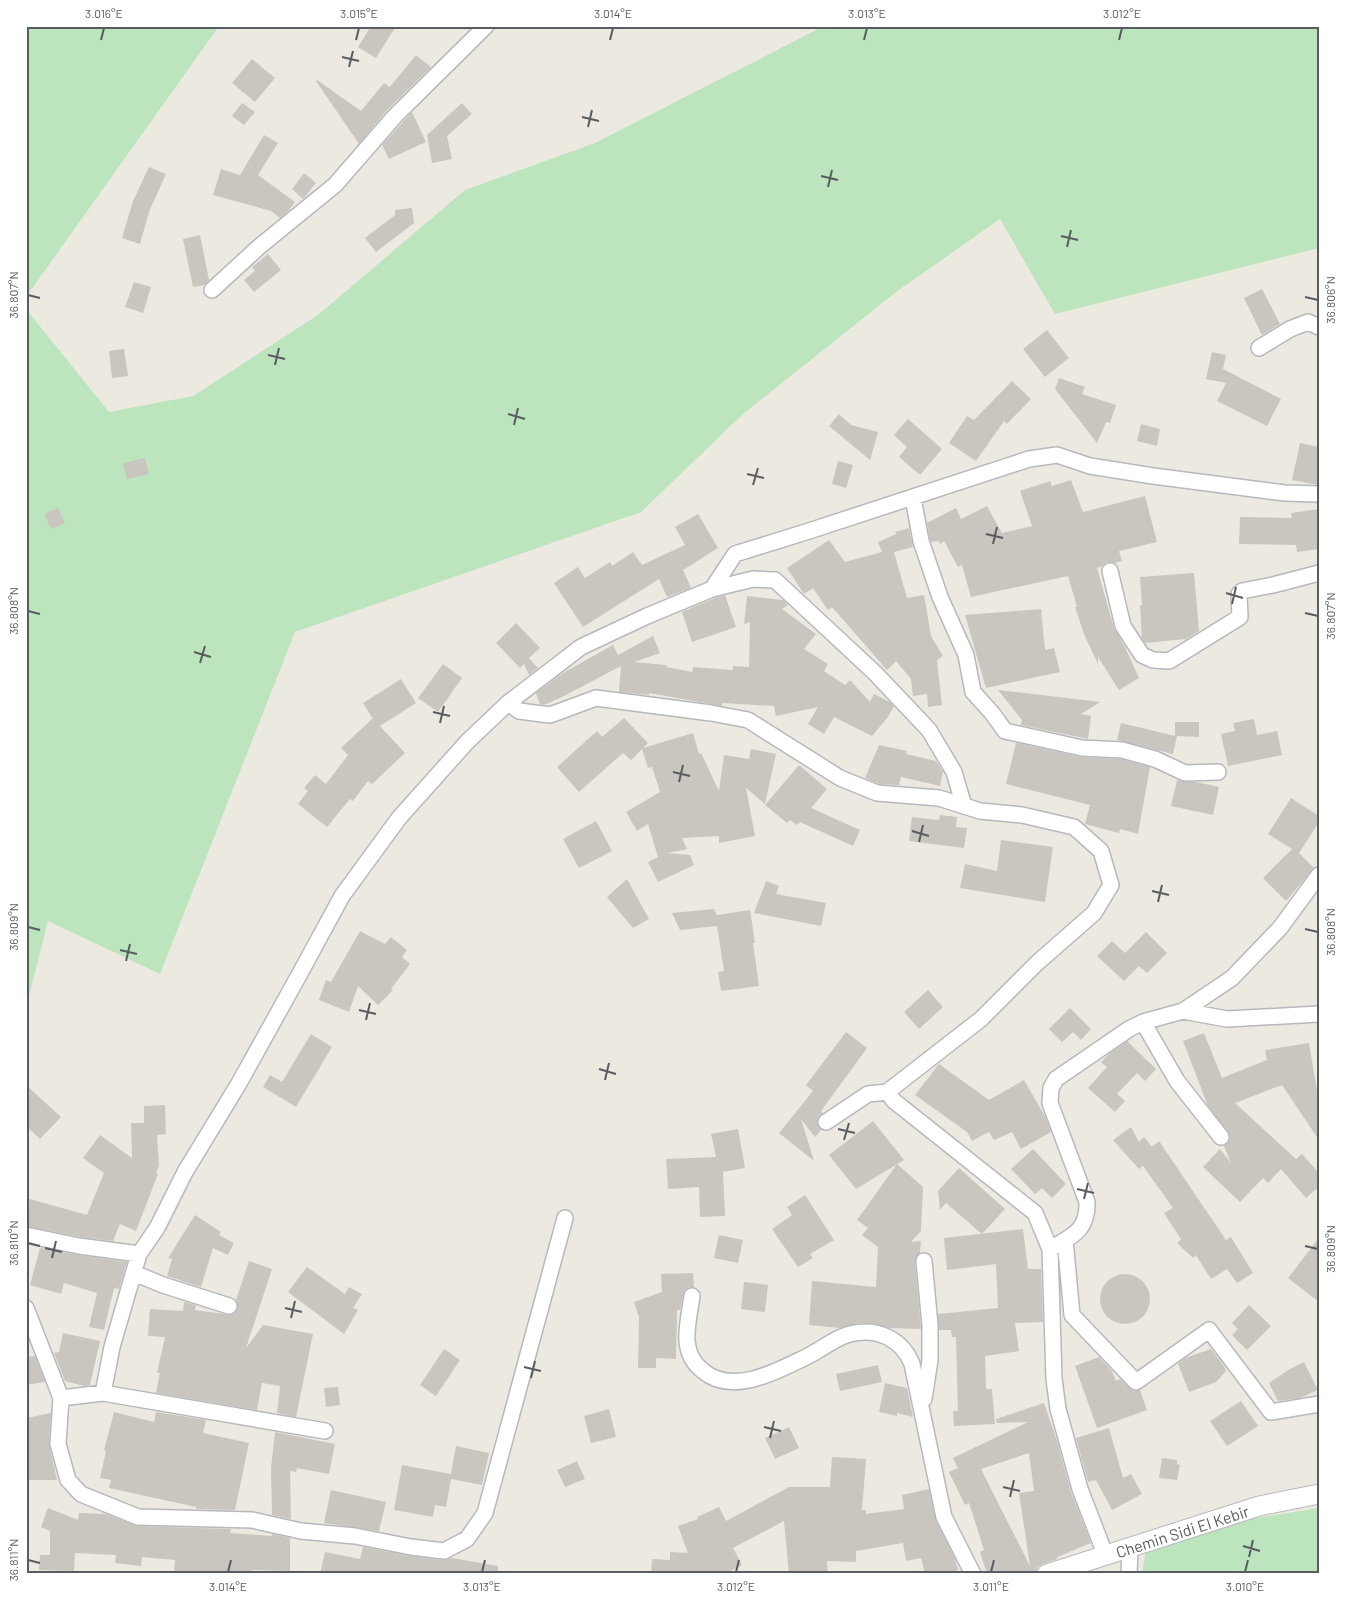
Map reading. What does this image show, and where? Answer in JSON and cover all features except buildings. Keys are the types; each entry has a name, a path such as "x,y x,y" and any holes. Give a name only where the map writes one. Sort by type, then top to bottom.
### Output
{"street":[{"path":"212,290 260,246 335,185 396,116 486,26"},
{"path":"1258,348 1290,329 1308,322 1319,327"},
{"path":"712,589 735,554 1029,459 1057,455 1090,466 1153,476 1285,493 1319,494"},
{"path":"913,498 921,540 940,597 966,655 973,692 1005,730 1082,748 1122,750 1155,759 1185,772 1218,772"},
{"path":"1110,572 1123,626 1142,655 1153,660 1169,661 1240,617 1239,594 1242,591 1319,573"},
{"path":"103,1393 112,1347 140,1254 156,1228 185,1172 238,1085 342,896 399,818 467,742 508,703 581,647 647,616 712,589 753,579 775,580 875,673 929,730 954,772 964,806"},
{"path":"508,703 519,711 550,715 596,698 711,713 748,720 840,778 877,793 939,798 980,811 1022,815 1074,827 1101,851 1111,885 1094,913 1037,963 981,1019 887,1092 868,1094 826,1122"},
{"path":"1050,1248 1078,1232 1086,1218 1087,1202 1050,1103 1050,1088 1056,1079 1128,1029 1183,1010 1232,978 1280,928 1319,875"},
{"path":"1183,1010 1227,1019 1319,1014"},
{"path":"1144,1022 1177,1081 1221,1137"},
{"path":"887,1092 894,1101 1035,1213 1050,1248 1054,1379 1058,1409 1080,1489 1105,1554"},
{"path":"26,1308 61,1398 58,1444 68,1480 81,1494 138,1517 252,1520 301,1531 355,1536 411,1547 444,1551 467,1539 485,1513 565,1218"},
{"path":"26,1235 79,1246 140,1254"},
{"path":"1065,1240 1072,1315 1136,1382 1209,1330 1271,1412 1319,1404"},
{"path":"922,1409 930,1360 930,1325 924,1261"},
{"path":"134,1273 163,1285 230,1306"},
{"path":"692,1296 687,1340 688,1350 698,1368 715,1378 742,1381 756,1378 808,1356 840,1338 862,1332 874,1333 895,1340 908,1355 912,1364 944,1517 973,1574"},
{"path":"61,1398 103,1393 325,1431"},
{"name":"Chemin Sidi El Kebir","path":"1047,1574 1259,1506 1319,1494"},
{"path":"1128,1574 1130,1546"}],"green space":[{"path":"26,26 219,26 26,297"},
{"path":"824,26 1319,26 1319,248 1055,314 1000,219 896,292 743,414 641,512 295,632 160,974 48,921 26,1008 26,309 109,412 193,396 318,315 465,190 595,143"},
{"path":"1319,1508 1319,1574 1142,1574 1146,1549 1250,1519"}]}
